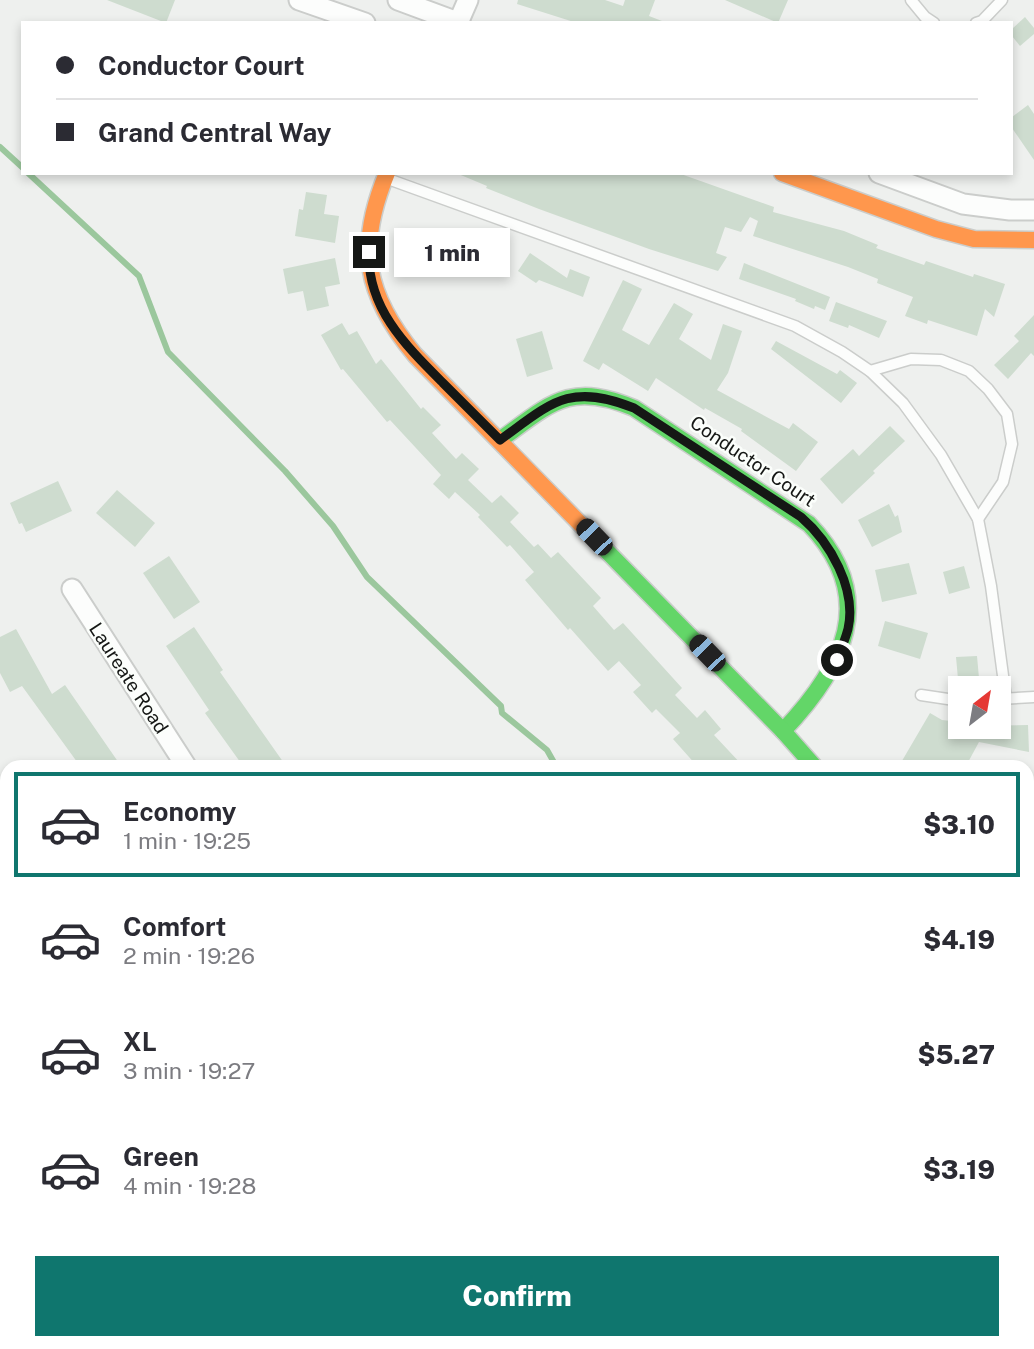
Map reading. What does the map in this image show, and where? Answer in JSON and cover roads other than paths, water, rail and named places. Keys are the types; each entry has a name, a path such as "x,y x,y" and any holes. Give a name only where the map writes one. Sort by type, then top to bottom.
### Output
{"street":[{"path":"299,0 359,21"},
{"path":"398,0 454,21"},
{"path":"460,21 468,0"},
{"path":"788,175 936,229 974,239 1034,240"},
{"path":"884,175 963,204 1034,210"},
{"path":"386,176 370,234 369,270 377,300 393,329 415,355 809,760"},
{"name":"Conductor Court","path":"500,440 549,404 569,397 590,395 610,398 634,408 673,432 801,517 817,531 832,553 841,574 847,598 848,626 837,660 824,684 783,731"},
{"name":"Laureate Road","path":"72,589 182,760"}],"lane":[{"path":"911,0 931,21"},
{"path":"982,21 1002,0"},
{"path":"386,176 796,326 870,371 903,403 934,444 978,519 991,586 1001,676"},
{"path":"870,371 911,359 941,360 969,371 988,389 1007,414 1012,444 1003,482 978,519"},
{"path":"922,695 948,699"},
{"path":"1012,698 1034,697"}],"waterway":[{"path":"0,147 21,166"},
{"path":"30,175 139,276 168,352 285,471 333,526 367,577 501,706 502,713 547,750 553,760"}]}
